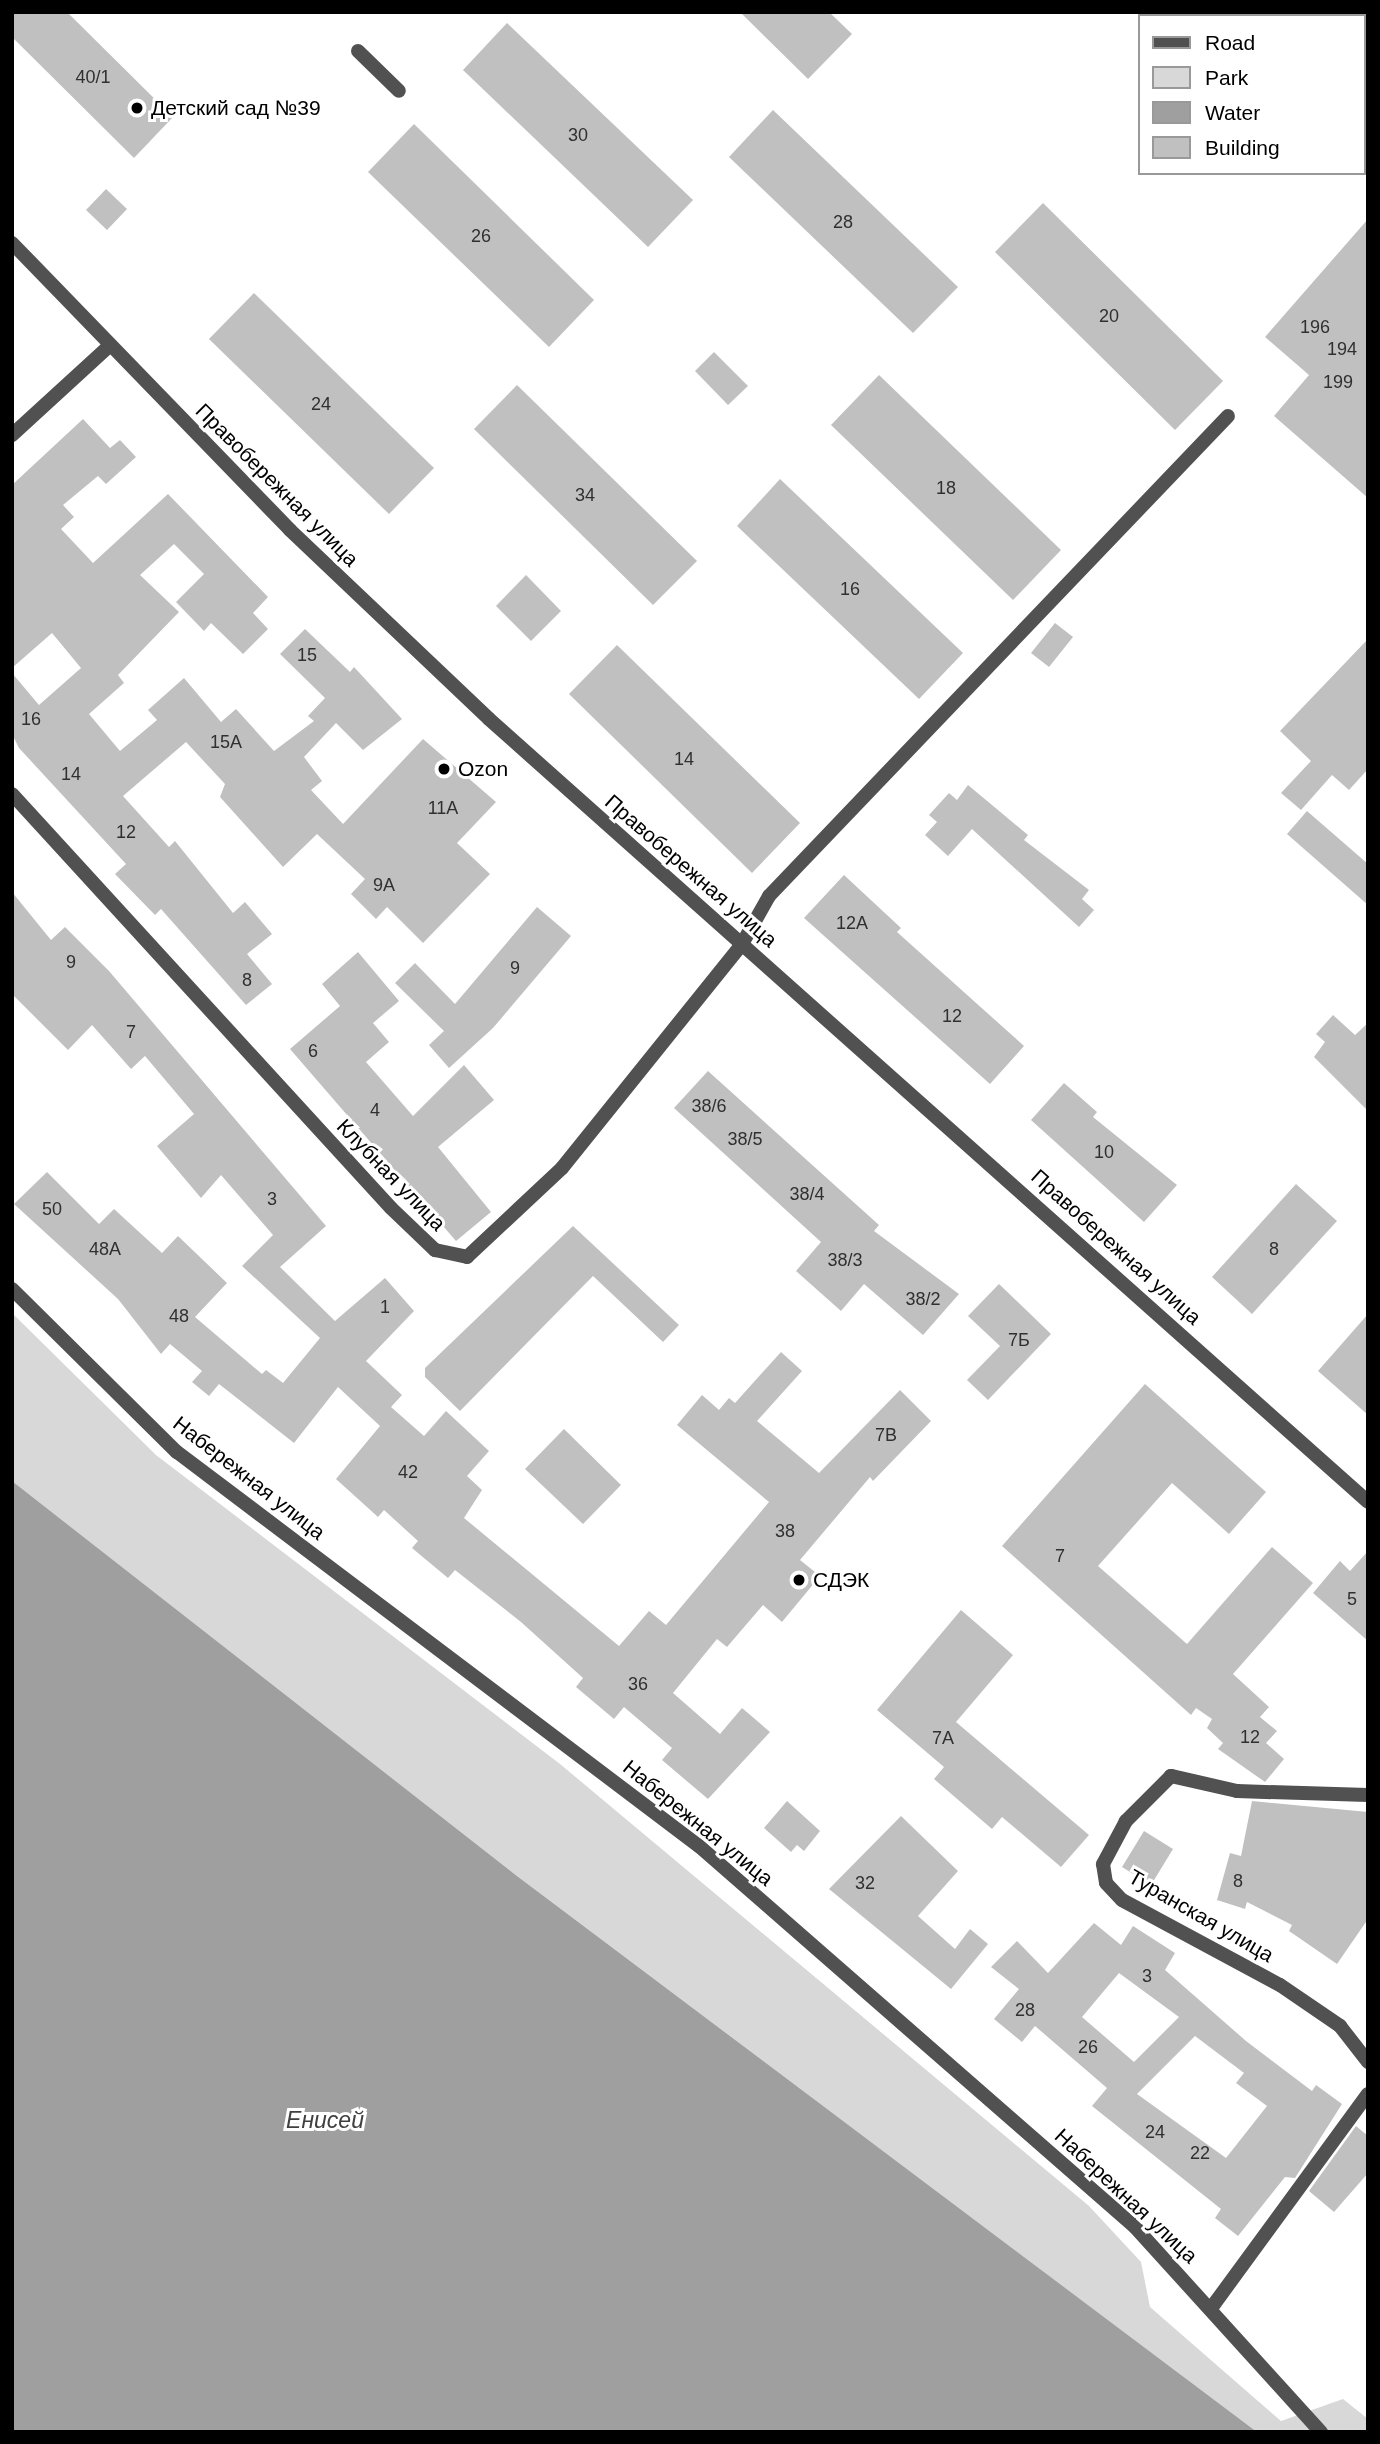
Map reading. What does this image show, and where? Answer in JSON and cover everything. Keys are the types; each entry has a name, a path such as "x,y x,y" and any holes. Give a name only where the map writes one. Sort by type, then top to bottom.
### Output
{"street":[{"path":"358,51 399,91"},
{"name":"Правобережная улица","path":"12,243 290,530 742,944 1368,1502"},
{"path":"12,435 109,346"},
{"path":"742,944 769,896 1228,416"},
{"name":"Клубная улица","path":"12,794 391,1208 450,1256 481,1250 562,1168 742,944"},
{"name":"Набережная улица","path":"12,1289 177,1452 699,1846 1135,2227 1212,2307 1321,2432"},
{"name":"Туранская улица","path":"1368,1795 1237,1791 1171,1776 1126,1821 1103,1864 1106,1883 1122,1900 1280,1985 1340,2026 1368,2062"},
{"path":"1212,2307 1368,2094"}],"green space":[{"path":"12,1313 156,1455 560,1764 1089,2206 1141,2262 1150,2307 1281,2421 1343,2399 1368,2419 1368,2432 1257,2432 517,1876 12,1481"}],"water":[{"name":"Енисей","path":"12,1481 517,1876 1257,2432 12,2432"}],"building":[{"path":"12,12 67,12 173,117 134,158 12,37"},
{"path":"740,12 829,12 852,34 808,79"},
{"path":"507,23 693,200 648,247 463,70"},
{"path":"773,110 958,287 913,333 729,157"},
{"path":"414,124 594,300 549,347 368,172"},
{"path":"106,189 127,209 107,230 86,210"},
{"path":"1043,203 1223,381 1175,430 995,252"},
{"path":"1368,219 1368,498 1274,416 1309,375 1265,337"},
{"path":"254,293 434,468 389,514 209,339"},
{"path":"714,352 748,386 728,405 695,371"},
{"path":"879,375 1061,550 1013,600 831,425"},
{"path":"517,385 697,561 653,605 474,429"},
{"path":"83,419 110,448 120,440 136,457 106,484 98,476 63,505 74,517 61,529 93,563 168,494 268,597 253,613 268,629 243,654 211,623 204,631 176,602 204,574 174,544 140,575 179,612 118,675 124,683 89,714 120,751 157,720 148,710 184,678 221,722 236,709 274,751 314,721 308,716 325,698 280,654 305,629 350,672 354,667 402,719 363,750 336,723 304,757 322,781 311,790 343,824 423,739 496,802 457,843 490,874 423,943 387,907 376,919 351,894 365,879 317,834 283,867 220,797 225,784 186,742 123,796 169,847 175,841 233,913 245,902 272,934 247,954 272,984 246,1005 161,909 155,915 115,874 126,864 19,748 12,734 12,673 39,705 81,668 52,633 12,668 12,485"},
{"path":"780,479 963,653 919,699 737,526"},
{"path":"526,575 561,611 531,641 496,606"},
{"path":"1055,623 1073,637 1049,667 1031,653"},
{"path":"1368,639 1368,769 1349,790 1332,775 1301,810 1281,793 1311,761 1280,731"},
{"path":"617,645 800,823 752,873 569,694"},
{"path":"968,785 1028,835 1024,840 1089,890 1082,899 1094,910 1079,927 972,829 948,856 925,835 937,822 929,815 949,793 957,800"},
{"path":"1307,811 1368,864 1368,905 1287,834"},
{"path":"844,875 901,928 897,932 1024,1046 990,1084 804,918"},
{"path":"12,892 51,940 65,927 109,971 326,1226 280,1267 335,1321 385,1278 414,1311 366,1361 402,1395 391,1407 424,1436 446,1411 489,1451 467,1476 482,1490 464,1518 619,1646 649,1611 666,1625 769,1502 677,1425 702,1395 719,1410 729,1398 735,1403 781,1352 802,1371 757,1421 819,1473 900,1390 931,1421 873,1481 870,1477 800,1560 820,1576 782,1622 763,1605 727,1647 717,1639 673,1693 720,1734 742,1708 770,1732 708,1799 662,1760 672,1748 624,1707 614,1719 576,1687 583,1678 521,1622 455,1570 448,1578 412,1548 418,1541 384,1510 378,1517 336,1479 380,1426 338,1387 294,1443 219,1384 209,1396 192,1382 202,1371 170,1344 161,1354 118,1299 14,1204 47,1172 99,1224 114,1209 162,1253 178,1236 227,1283 195,1317 262,1374 266,1370 283,1383 320,1338 242,1266 273,1235 221,1175 201,1198 157,1146 194,1114 145,1056 131,1069 92,1025 68,1050 12,994"},
{"path":"537,907 571,936 493,1028 449,1068 429,1045 444,1031 395,983 415,963 455,1004"},
{"path":"358,952 399,1001 373,1023 389,1042 366,1062 413,1116 464,1065 494,1100 438,1147 491,1212 456,1241 290,1049 340,1006 322,984"},
{"path":"1333,1015 1355,1035 1368,1023 1368,1111 1314,1057 1325,1042 1316,1034"},
{"path":"708,1071 879,1225 874,1231 959,1294 923,1335 864,1284 841,1311 796,1271 821,1242 674,1108"},
{"path":"1064,1083 1097,1112 1093,1117 1177,1185 1144,1222 1031,1120"},
{"path":"1296,1184 1337,1221 1252,1314 1212,1277"},
{"path":"573,1226 679,1325 663,1342 593,1276 460,1411 425,1377 425,1368"},
{"path":"999,1284 1051,1334 988,1400 967,1380 1000,1346 968,1316"},
{"path":"1368,1314 1368,1415 1318,1371"},
{"path":"1145,1384 1266,1492 1229,1534 1172,1483 1098,1566 1187,1644 1272,1547 1313,1583 1233,1674 1269,1707 1260,1717 1277,1731 1266,1743 1284,1759 1265,1782 1218,1749 1223,1743 1207,1728 1212,1719 1196,1708 1191,1715 1002,1546"},
{"path":"564,1429 621,1485 583,1524 525,1469"},
{"path":"1368,1551 1368,1641 1313,1593 1340,1561 1350,1571"},
{"path":"961,1610 1013,1655 956,1722 1089,1835 1061,1867 1002,1817 992,1829 934,1779 944,1767 877,1710"},
{"path":"787,1801 820,1831 804,1851 797,1845 791,1852 764,1828"},
{"path":"1252,1801 1368,1812 1368,1919 1337,1964 1289,1931 1292,1925 1247,1902 1245,1909 1217,1900 1230,1853 1241,1856"},
{"path":"901,1816 958,1871 918,1916 955,1949 970,1929 988,1944 951,1989 829,1889"},
{"path":"1144,1831 1173,1849 1151,1885 1122,1867"},
{"path":"1094,1923 1121,1945 1133,1926 1175,1953 1165,1970 1246,2041 1312,2091 1316,2085 1342,2104 1295,2178 1285,2177 1238,2236 1215,2218 1221,2209 1092,2106 1107,2088 1035,2026 1022,2042 994,2019 1019,1989 991,1967 1017,1941 1048,1973","holes":["1119,1973 1179,2017 1134,2062 1082,2017","1195,2036 1244,2073 1236,2083 1267,2106 1226,2158 1137,2094"]},
{"path":"1356,2126 1368,2136 1368,2173 1334,2212 1309,2191"}],"place":[{"name":"Детский сад №39","path":"137,108"},
{"name":"Ozon","path":"444,769"},
{"name":"СДЭК","path":"799,1580"}]}
